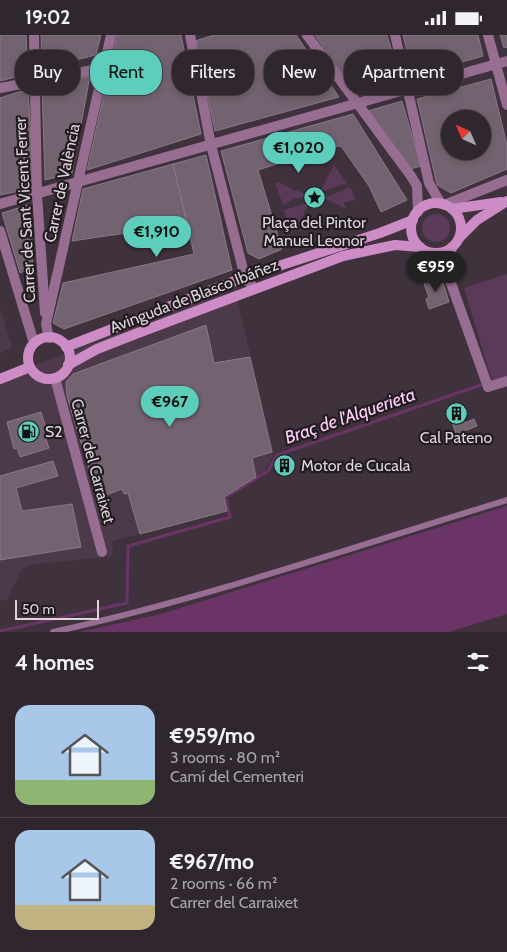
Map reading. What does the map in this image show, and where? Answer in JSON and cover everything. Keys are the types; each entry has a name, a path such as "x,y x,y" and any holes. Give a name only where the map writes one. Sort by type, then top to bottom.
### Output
{"main road":[{"path":"507,201 470,226 452,247 436,253 424,249 412,234 415,216 428,205 446,206 507,201"},
{"path":"446,206 460,222 459,238"},
{"name":"Avinguda de Blasco Ibáñez","path":"66,347 245,277 380,233 415,216"},
{"name":"Avinguda de Blasco Ibáñez","path":"68,365 97,349 254,288 371,249 395,245 424,249"},
{"path":"49,338 61,342 66,347 69,358 68,365 62,375 55,378 42,378 30,367 28,356 34,343 49,338"},
{"path":"0,379 30,367"}],"street":[{"name":"Carrer de Sant Vicent Ferrer","path":"34,35 34,50"},
{"name":"Carrer de València","path":"107,50 110,35"},
{"path":"190,35 211,145 245,277 254,288"},
{"path":"307,35 417,186 415,216"},
{"path":"394,35 398,50"},
{"path":"488,35 507,105"},
{"path":"463,73 507,61"},
{"path":"0,88 15,85"},
{"name":"Carrer de Sant Vicent Ferrer","path":"35,95 37,194 46,325"},
{"name":"Carrer de València","path":"49,338 46,325 97,95"},
{"path":"0,205 387,95"},
{"path":"409,95 429,183 446,206 507,180"},
{"path":"0,231 34,343"},
{"path":"447,272 452,247"},
{"path":"424,249 447,272 488,387 507,381"},
{"name":"Carrer del Carraixet","path":"55,378 102,552"}],"lane":[{"path":"53,632 140,613 282,572 507,500"}],"shaded area":[{"path":"334,165 347,183 324,191 321,190"},
{"path":"279,182 307,195 306,197 294,199 283,205 275,183"},
{"path":"350,187 356,199 344,203 346,209 324,198"},
{"path":"308,202 296,230 290,232 284,210"},
{"path":"436,214 446,218 450,228 446,238 436,242 426,238 422,228 426,218"},
{"path":"507,274 507,376 492,381 464,288"},
{"path":"235,291 274,454 265,471 224,497 227,511 112,541 113,556 29,565 21,570 7,600 0,601 0,379 208,298"},
{"path":"0,307 12,348 0,353"},
{"path":"507,506 507,614 449,632 80,632 161,614"}],"building":[{"path":"0,35 26,35 27,50 15,50 15,77 0,81"},
{"path":"41,35 101,35 97,50 90,50 90,56 80,59 80,50 41,50"},
{"path":"117,35 181,35 184,50 172,50 172,95 193,95 201,134 87,170 104,95 162,95 162,50 114,50"},
{"path":"214,35 296,35 306,50 264,50 264,95 334,95 334,90 339,97 215,131 207,95 254,95 254,50 197,50 195,41"},
{"path":"315,35 387,35 392,50 344,50 344,77 334,63 334,50 325,50"},
{"path":"403,35 478,35 483,56 463,62 463,50 407,50"},
{"path":"500,35 507,35 507,47 504,48"},
{"path":"90,76 72,173 45,180 42,95 80,95 80,78"},
{"path":"491,79 507,145 507,169 451,193 437,185 417,99 432,95 463,95 463,87"},
{"path":"15,93 15,95 28,95 34,188 0,195 0,98"},
{"path":"402,101 421,166 410,169 368,111"},
{"path":"353,114 407,200 381,212 369,186 341,146 330,147 258,170 282,249 259,259 248,253 221,151"},
{"path":"206,155 232,270 64,329 53,323 63,283 194,254 173,164"},
{"path":"173,164 187,224 72,241 83,189"},
{"path":"28,205 33,267 20,273 2,213"},
{"path":"441,276 449,302 429,309 426,299 429,297 424,284"},
{"path":"206,325 214,363 250,357 272,452 252,458 256,477 224,497 227,511 140,534 128,493 124,494 122,489 98,498 67,396 66,382 73,374"},
{"name":"Cal Pateno","path":"459,403 465,423 474,419 477,426 456,434 447,407"},
{"path":"41,412 49,438 46,439 49,448 20,457 17,448 14,449 7,422"},
{"path":"53,461 58,476 16,488 22,511 72,504 81,547 0,560 0,476"},
{"name":"Motor de Cucala","path":"289,461 292,466 280,470 279,465"}],"waterway":[{"name":"Braç de l'Alquerieta","path":"0,631 127,603 128,546 230,517 226,497 268,471 277,455 481,385"}],"place":[{"name":"Plaça del Pintor Manuel Leonor","path":"314,198"},
{"name":"Cal Pateno","path":"456,413"},
{"name":"S2","path":"29,431"},
{"name":"Motor de Cucala","path":"285,465"}]}
